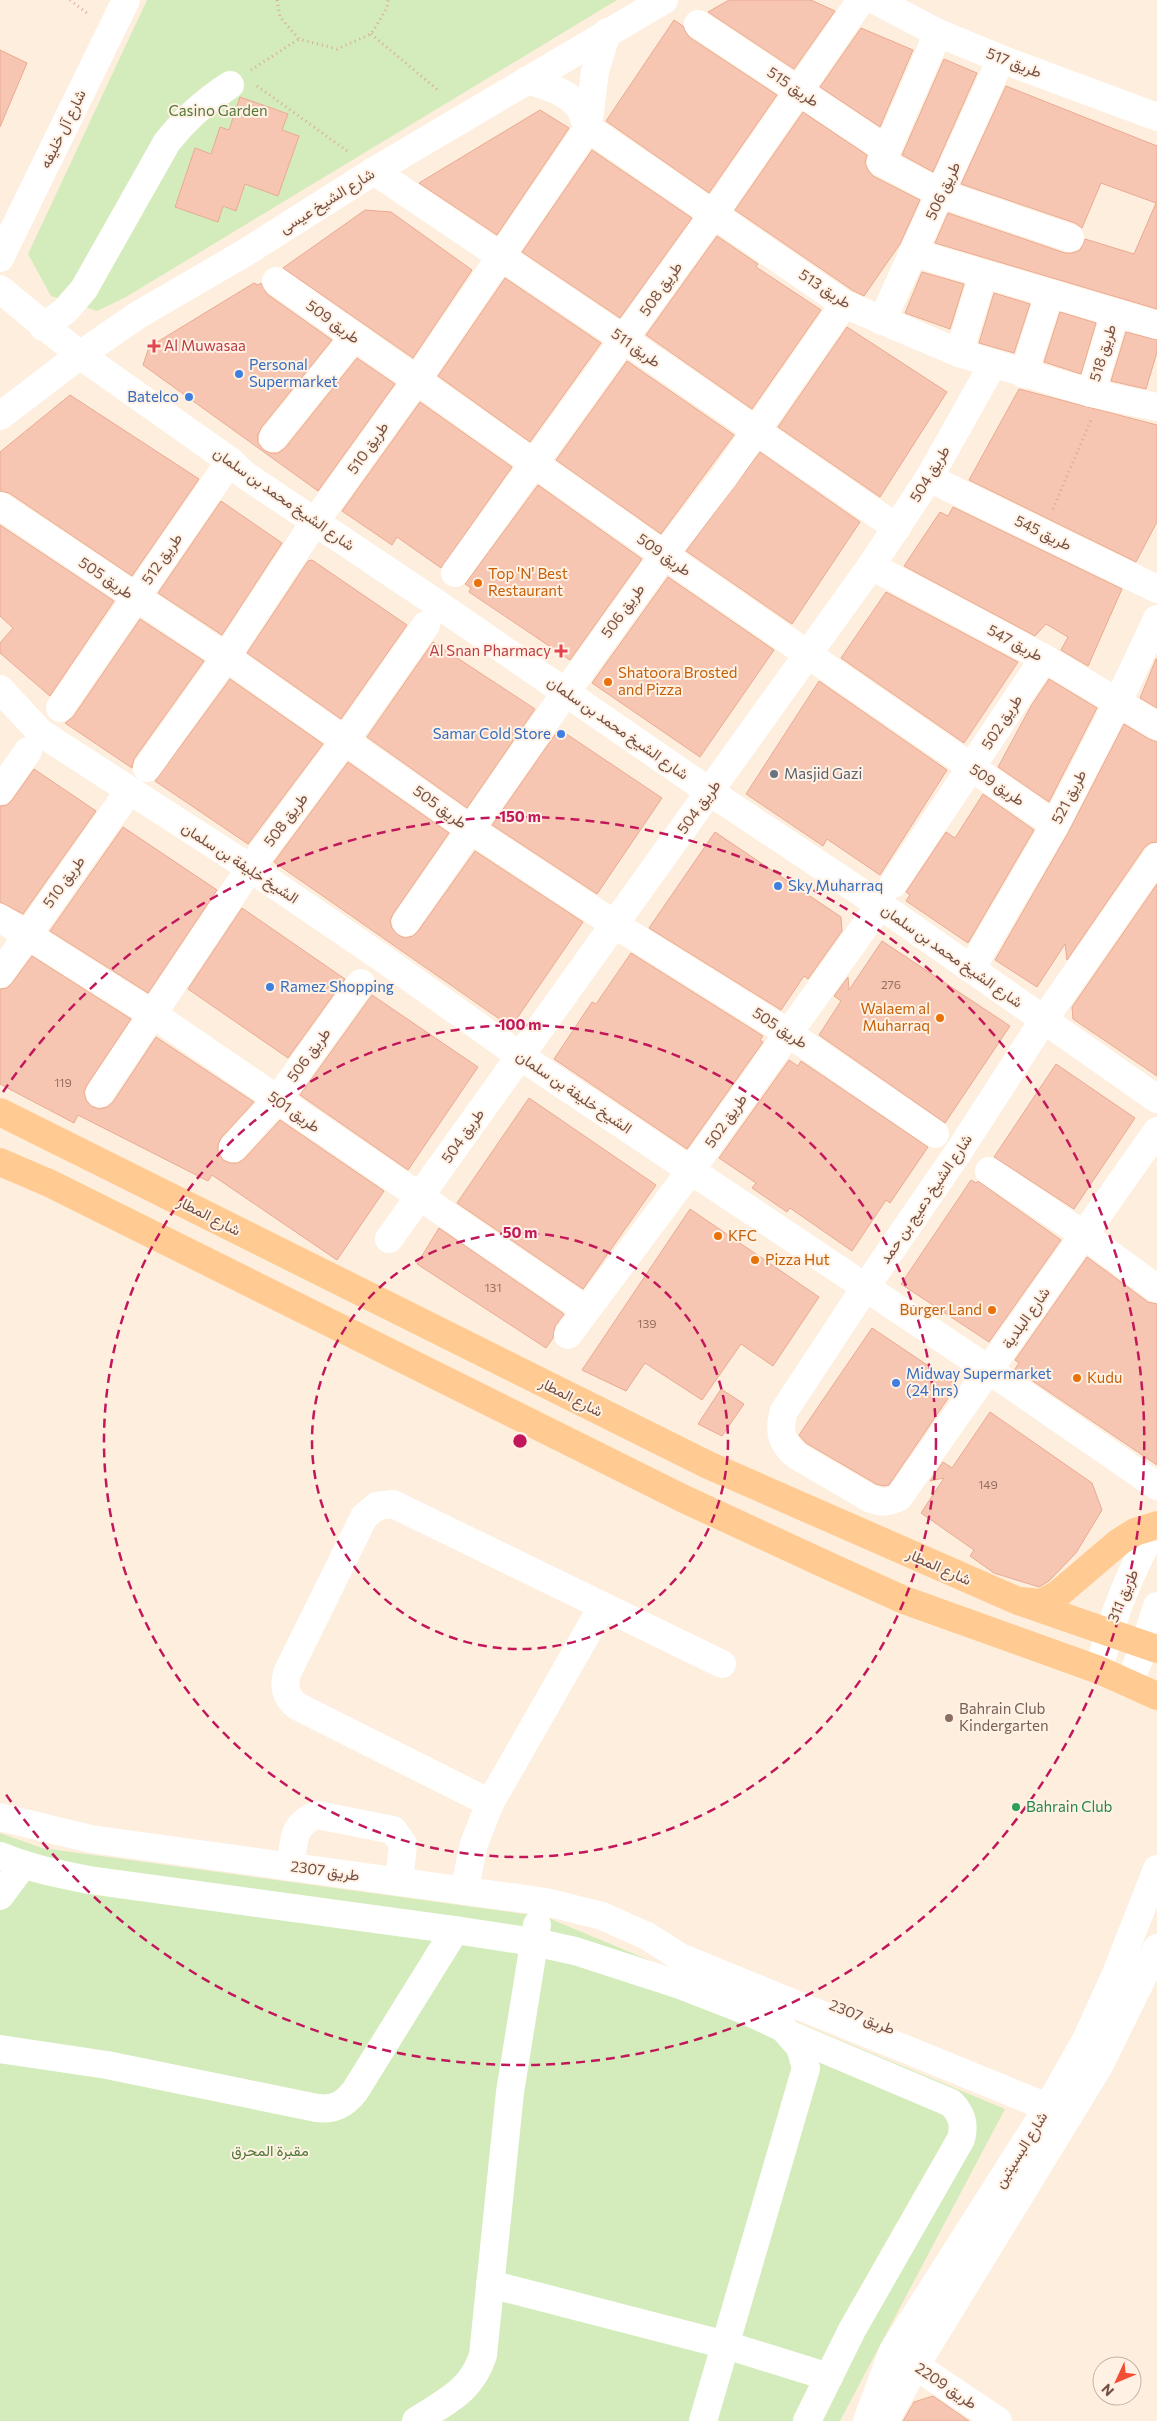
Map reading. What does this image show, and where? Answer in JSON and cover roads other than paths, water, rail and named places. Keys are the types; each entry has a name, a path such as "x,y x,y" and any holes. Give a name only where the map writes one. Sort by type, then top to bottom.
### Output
{"main road":[{"name":"شارع المطار","path":"0,1112 708,1465 1018,1601 1151,1646"},
{"path":"0,1162 49,1183 684,1499 830,1567 904,1600 1098,1670 1148,1694"},
{"path":"1018,1601 1041,1603 1058,1594 1119,1542 1135,1532 1157,1525"}],"street":[{"name":"شارع آل خليفه","path":"1,252 126,0"},
{"name":"شارع الشيخ عيسى","path":"0,416 80,356 138,316 242,254 374,171 664,0"},
{"name":"طريق 508","path":"455,573 625,340 861,0"},
{"name":"طريق 517","path":"875,0 938,33 1001,59 1157,117"},
{"name":"طريق 515","path":"698,24 887,150"},
{"path":"588,128 595,71 607,32"},
{"path":"938,33 881,162 942,194 1070,238"},
{"name":"طريق 506","path":"882,322 942,194 1001,59"},
{"name":"طريق 513","path":"527,80 547,86 578,106 588,128 844,304 882,322 958,353 1024,374 1090,393 1155,400"},
{"path":"43,327 65,311 84,289 167,142 185,120 206,101 236,81"},
{"name":"طريق 510","path":"147,768 226,657 314,523 416,381 588,128"},
{"name":"طريق 511","path":"374,171 625,340 897,528"},
{"name":"طريق 518","path":"914,252 983,275 1157,325"},
{"path":"958,353 983,275"},
{"name":"طريق 509","path":"276,280 664,555 1055,825"},
{"name":"شارع الشيخ محمد بن سلمان","path":"0,289 43,327 80,356 230,461 246,475 314,523 433,601 710,792 886,895 971,969 1157,1099"},
{"path":"1024,374 1048,294"},
{"name":"طريق 506","path":"406,922 566,692 664,555 724,477 844,304"},
{"name":"طريق 518","path":"1090,393 1115,313"},
{"path":"273,438 354,337"},
{"name":"طريق 504","path":"389,1240 871,566 930,478 993,364"},
{"name":"طريق 512","path":"60,708 230,461"},
{"name":"طريق 545","path":"930,478 1157,589"},
{"name":"طريق 505","path":"0,506 226,657 470,829 614,924 788,1033 935,1134"},
{"name":"طريق 547","path":"871,566 1044,658 1157,726"},
{"name":"طريق 521","path":"971,969 1055,825 1118,702 1157,619"},
{"name":"طريق 508","path":"100,1093 154,1015 250,868 346,740 426,625"},
{"name":"طريق 502","path":"568,1335 691,1170 886,895 1044,658"},
{"name":"الشيخ خليفة بن سلمان","path":"0,689 41,733 250,868 382,958 520,1056 989,1370 1157,1486"},
{"path":"0,791 28,751"},
{"name":"طريق 510","path":"0,974 129,791"},
{"name":"شارع الشيخ دعيج بن حمد","path":"891,1502 880,1503 869,1498 797,1456 787,1448 781,1436 780,1424 784,1411 865,1288 959,1152 1043,1020 1157,857"},
{"name":"طريق 501","path":"0,918 25,936 154,1015 419,1198 586,1310"},
{"name":"طريق 506","path":"233,1148 277,1100 361,983"},
{"name":"شارع البلدية","path":"891,1502 899,1497 1157,1131"},
{"path":"989,1171 1084,1235 1157,1290"},
{"path":"490,1803 297,1706 287,1694 285,1686 288,1671 364,1518 377,1506 393,1504 722,1664"},
{"name":"طريق 311","path":"1098,1670 1108,1632 1130,1576 1157,1525"},
{"path":"1148,1694 1151,1646 1157,1606"},
{"path":"464,1890 474,1844 490,1803 602,1607"},
{"path":"291,1866 293,1837 297,1829 302,1822 317,1815 394,1830 403,1844 399,1882"},
{"name":"طريق 2307","path":"0,1817 91,1839 546,1902 602,1916 647,1936 683,1943 1061,2106"},
{"path":"0,1896 11,1860 56,1874 89,1880 534,1942 585,1954 680,1985 747,2011 784,2028 793,2036 803,2052 806,2068 703,2421"},
{"name":"شارع البسيتين","path":"867,2421 1061,2106 1157,1869"},
{"path":"416,2421 454,2396 475,2376 483,2355 510,2092 534,1942 539,1918 546,1902"},
{"path":"0,2049 107,2065 317,2108 338,2106 348,2101 355,2092 455,1930"},
{"name":"شارع البسيتين","path":"1061,2106 1099,2066 1148,1989 1157,1948"},
{"path":"793,2036 951,2103 961,2116 963,2124 961,2140 852,2330 807,2421"},
{"path":"490,2284 726,2345 829,2377"},
{"name":"شارع البسيتين","path":"885,2421 905,2358"},
{"name":"طريق 2209","path":"905,2358 998,2421"}],"place":[{"name":"Al Muwasaa","path":"154,346"},
{"name":"Personal Supermarket","path":"239,374"},
{"name":"Batelco","path":"189,397"},
{"name":"Top 'N' Best Restaurant","path":"478,583"},
{"name":"Al Snan Pharmacy","path":"561,651"},
{"name":"Shatoora Brosted and Pizza","path":"608,682"},
{"name":"Samar Cold Store","path":"561,734"},
{"name":"Masjid Gazi","path":"774,774"},
{"name":"Sky Muharraq","path":"778,886"},
{"name":"Ramez Shopping","path":"270,987"},
{"name":"Walaem al Muharraq","path":"940,1018"},
{"name":"KFC","path":"718,1236"},
{"name":"Pizza Hut","path":"755,1260"},
{"name":"Burger Land","path":"992,1310"},
{"name":"Kudu","path":"1077,1378"},
{"name":"Midway Supermarket (24 hrs)","path":"896,1383"},
{"name":"Bahrain Club Kindergarten","path":"949,1718"},
{"name":"Bahrain Club","path":"1016,1807"}],"park label":[{"name":"Casino Garden","path":"218,111"},
{"name":"مقبرة المحرق","path":"270,2151"}]}
